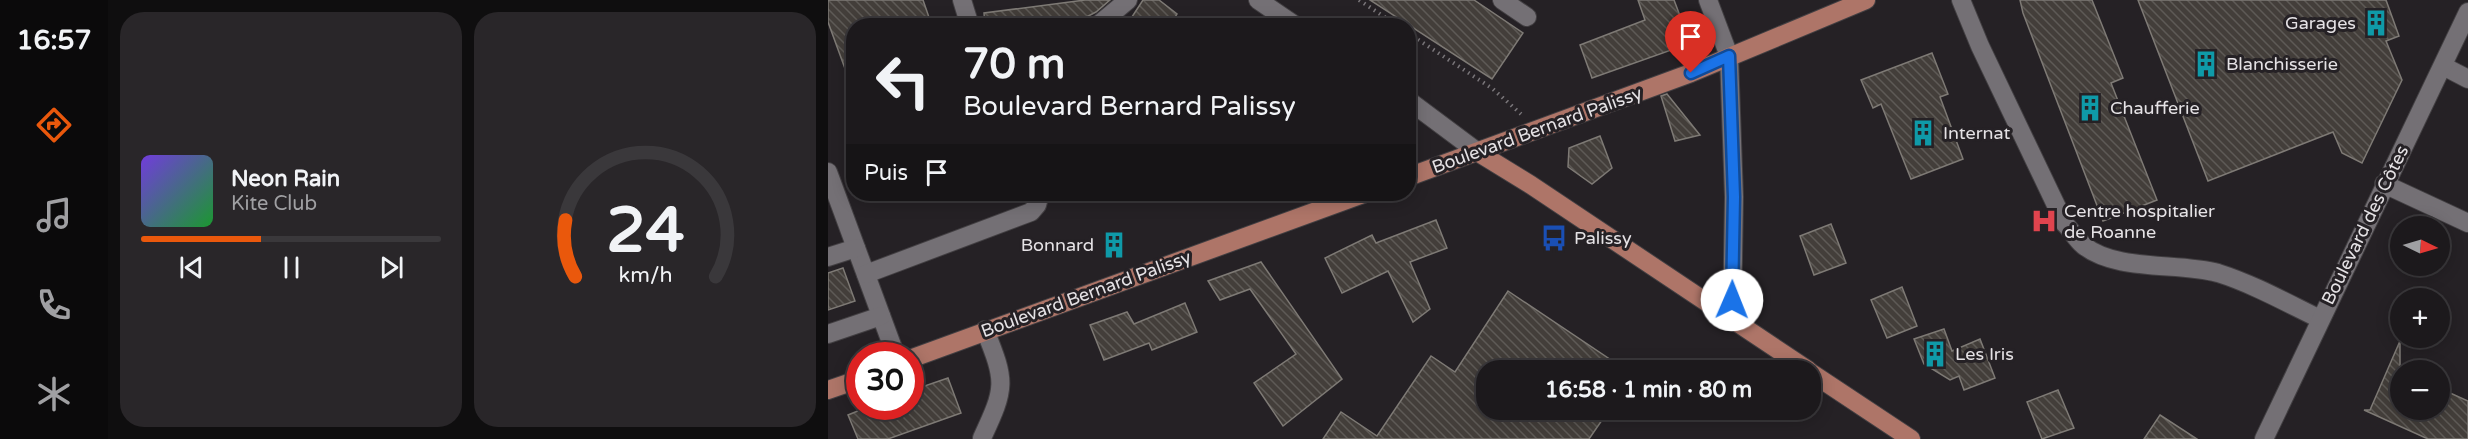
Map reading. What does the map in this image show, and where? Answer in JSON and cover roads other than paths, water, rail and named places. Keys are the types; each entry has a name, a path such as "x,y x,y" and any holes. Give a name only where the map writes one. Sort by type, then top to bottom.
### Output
{"main road":[{"name":"Boulevard Bernard Palissy","path":"1416,174 1540,130 1866,0"},
{"path":"1479,153 1531,185 1792,360"},
{"name":"Boulevard Bernard Palissy","path":"924,354 1344,201"},
{"path":"1821,379 1911,439"},
{"path":"828,390 846,384"}],"street":[{"path":"962,0 968,18"},
{"path":"1107,18 1128,0"},
{"path":"1258,0 1284,18"},
{"path":"1502,0 1527,17"},
{"path":"1708,0 1729,56 1734,197 1732,320"},
{"path":"1962,3 1980,46 2065,224 2083,245 2102,256 2122,261 2184,266 2218,273 2320,319"},
{"name":"Boulevard des Côtes","path":"2264,439 2468,12"},
{"path":"2443,66 2468,80"},
{"path":"1416,106 1479,153"},
{"path":"828,172 891,342"},
{"path":"2384,184 2468,223"},
{"path":"866,274 1031,212 1038,201"},
{"path":"828,257 856,248"},
{"path":"828,334 881,316"},
{"path":"982,439 1000,400 1002,385 998,362 985,330"}],"place":[{"name":"Garages","path":"2376,23"},
{"name":"Blanchisserie","path":"2206,64"},
{"name":"Chaufferie","path":"2090,108"},
{"name":"Internat","path":"1923,133"},
{"name":"Centre hospitalier de Roanne","path":"2044,221"},
{"name":"Palissy","path":"1554,238"},
{"name":"Bonnard","path":"1114,245"},
{"name":"Les Iris","path":"1935,354"}]}
